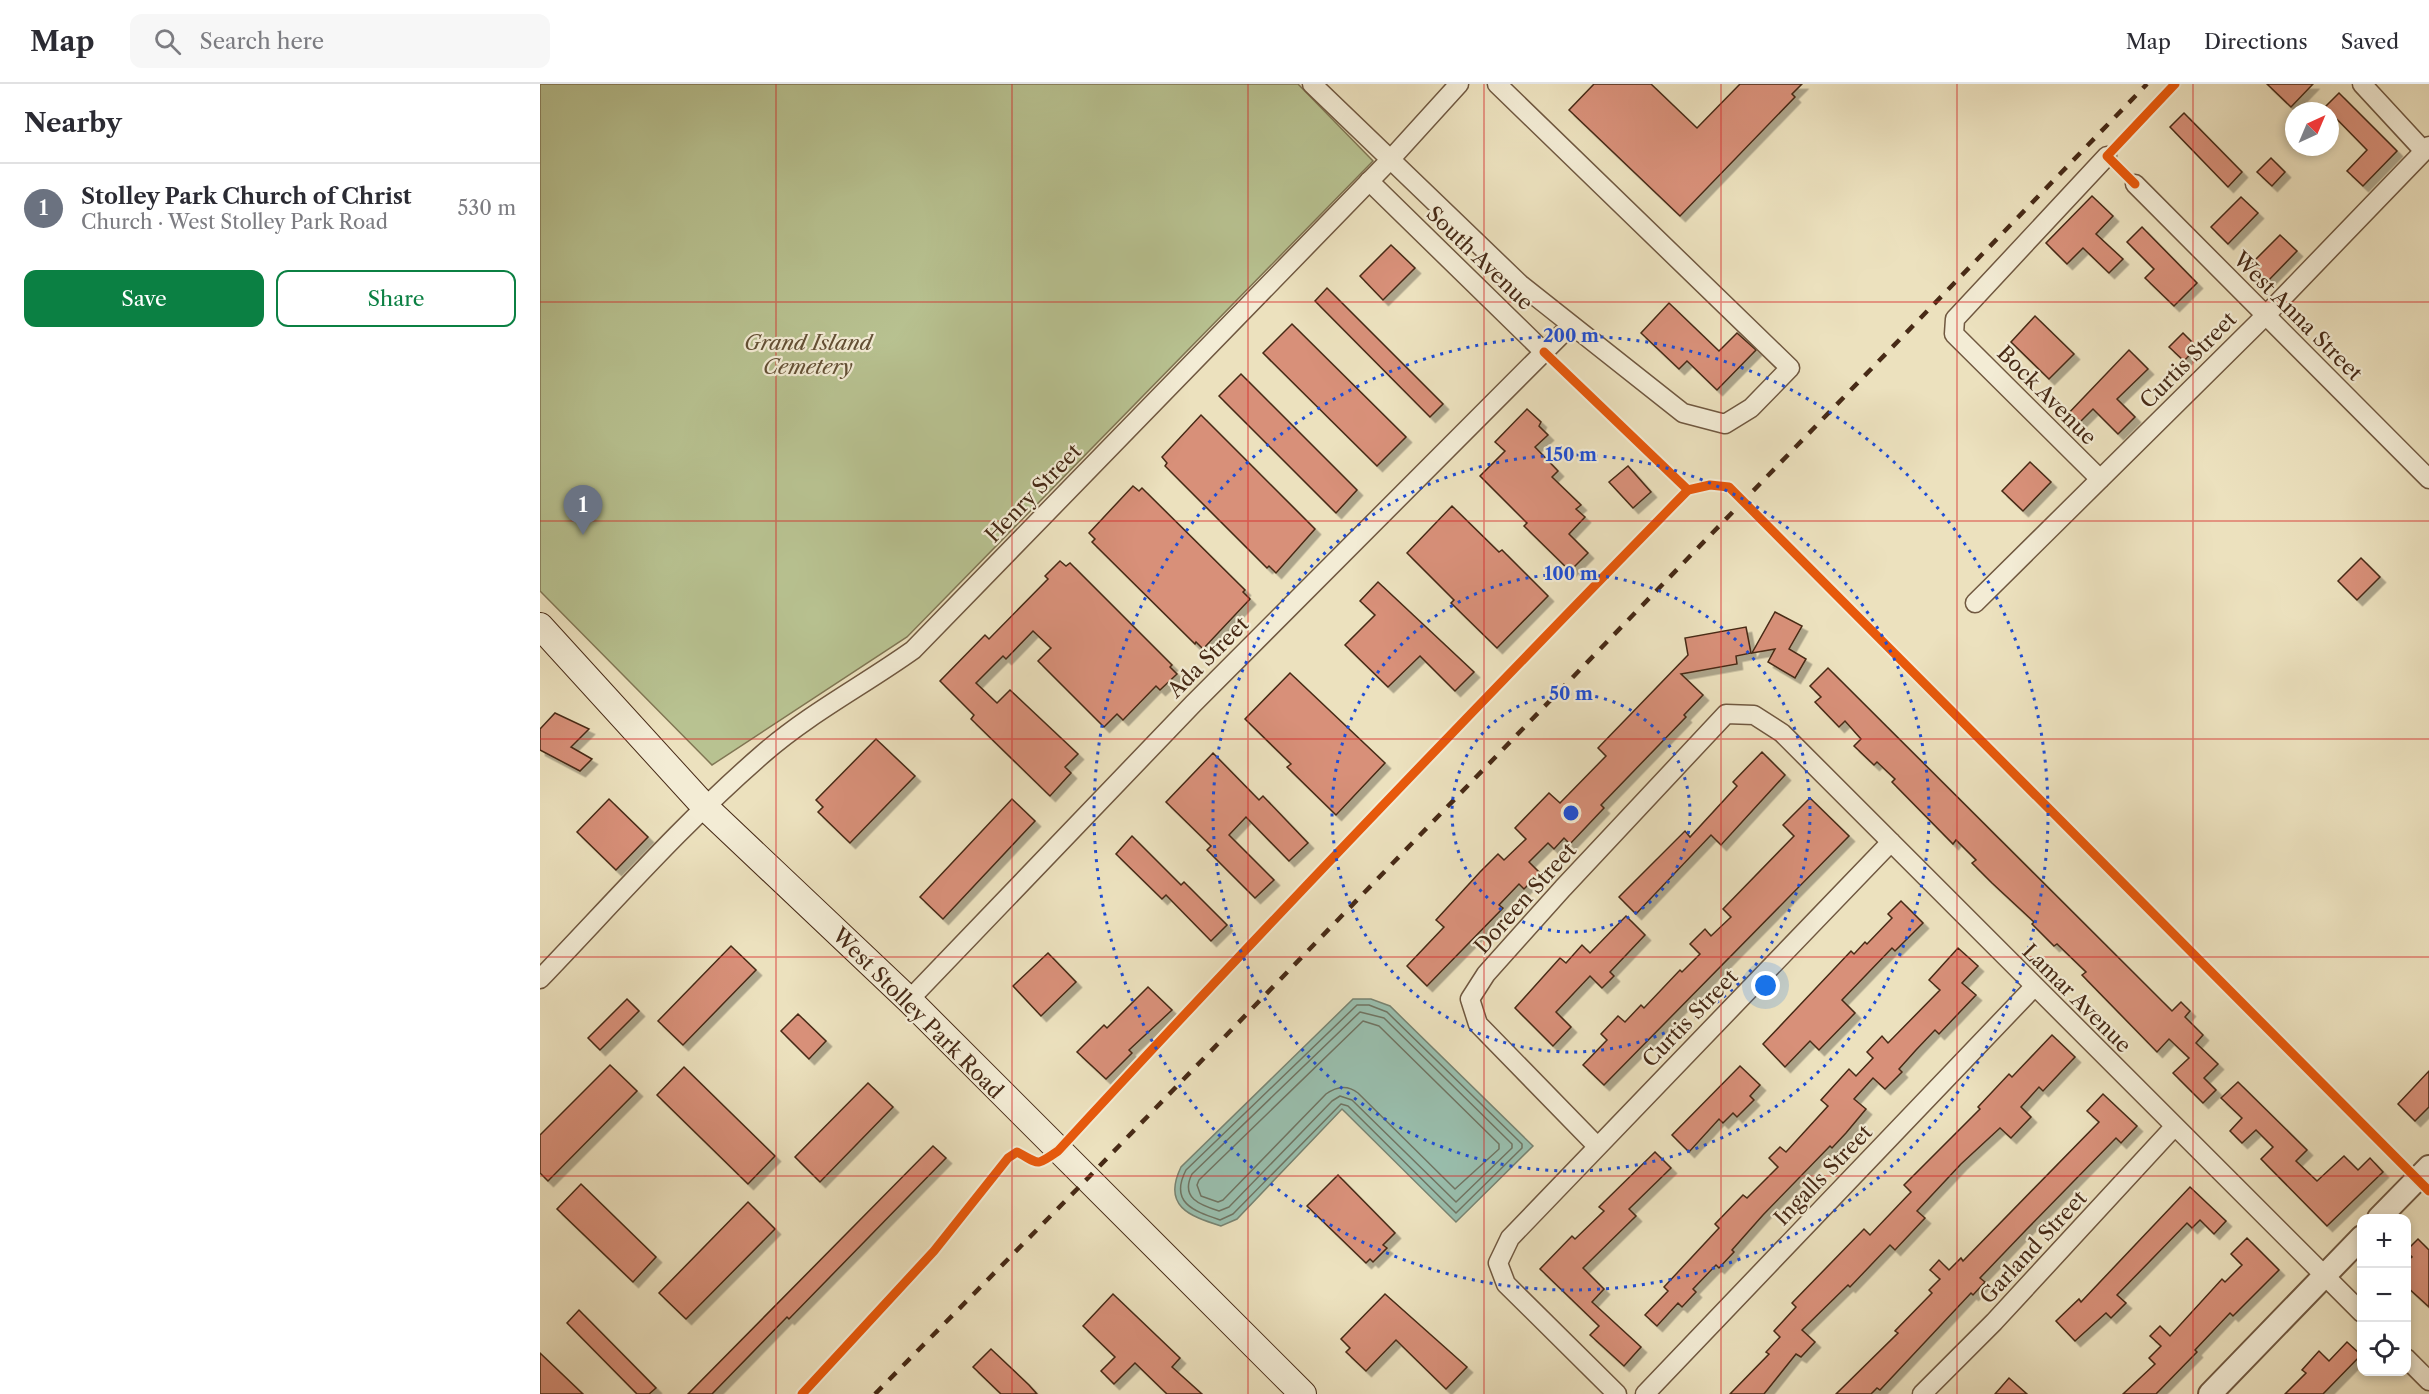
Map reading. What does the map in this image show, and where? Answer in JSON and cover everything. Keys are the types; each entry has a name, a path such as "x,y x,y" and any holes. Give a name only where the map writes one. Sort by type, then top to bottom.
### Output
{"main road":[{"name":"West Stolley Park Road","path":"540,626 706,808 909,1000 1303,1394"}],"street":[{"path":"1312,84 1389,161 1520,284 1683,414 1725,424 1751,408 1790,368 1497,84"},
{"name":"Henry Street","path":"540,979 706,808 764,753 809,717 868,683 913,650 1389,161 1459,84"},
{"path":"2362,84 2427,148"},
{"name":"Curtis Street","path":"1975,603 2265,315 2427,148"},
{"name":"Bock Avenue","path":"2100,479 1954,334 1955,319 2107,156"},
{"name":"South Avenue","path":"1369,181 1544,352"},
{"name":"West Anna Street","path":"2135,184 2429,479"},
{"path":"1544,352 1571,325"},
{"name":"Ada Street","path":"909,1000 1177,719 1544,352"},
{"name":"Doreen Street","path":"1597,1146 1478,1024 1470,999 1483,979 1563,888 1726,714 1754,715 1759,718"},
{"name":"Lamar Avenue","path":"1759,718 1782,733 2357,1309"},
{"name":"Curtis Street","path":"1617,1394 1506,1284 1498,1263 1510,1238 1891,842"},
{"name":"Ingalls Street","path":"1645,1394 2034,987"},
{"name":"Garland Street","path":"1922,1394 1994,1322 2174,1127"},
{"path":"2383,1214 2429,1167"},
{"path":"2210,1394 2357,1241"},
{"path":"2411,1363 2429,1381"}],"green space":[{"name":"Grand Island Cemetery","path":"540,84 1298,84 1373,161 907,637 712,765 540,591"}],"water":[{"path":"1353,999 1371,999 1390,1006 1533,1146 1456,1222 1342,1109 1237,1219 1221,1226 1189,1213 1177,1200 1175,1191 1181,1167"}],"building":[{"path":"1594,84 1651,84 1697,128 1740,84 1802,84 1792,94 1795,97 1680,216 1569,110"},
{"path":"2267,84 2313,84 2296,102 2286,102"},
{"path":"2339,93 2397,151 2363,186 2347,171 2367,150 2339,121 2339,102 2330,102"},
{"path":"2184,113 2242,172 2228,187 2170,127"},
{"path":"2271,158 2285,172 2272,186 2257,172"},
{"path":"2092,196 2113,216 2096,234 2123,259 2109,273 2083,248 2067,264 2046,243"},
{"path":"2241,197 2258,213 2228,244 2211,227"},
{"path":"2142,227 2197,283 2174,306 2145,278 2154,269 2127,242"},
{"path":"2280,235 2297,251 2267,282 2250,265"},
{"path":"1391,245 1415,268 1383,300 1360,276"},
{"path":"1327,288 1443,404 1430,417 1315,301"},
{"path":"1669,303 1719,351 1737,333 1756,350 1717,390 1687,361 1679,369 1641,333"},
{"path":"2035,316 2074,354 2049,379 2011,342"},
{"path":"1292,324 1406,437 1377,466 1263,353"},
{"path":"2183,333 2197,347 2184,361 2169,347"},
{"path":"2129,350 2148,369 2117,399 2135,417 2118,434 2093,409 2074,428 2064,418"},
{"path":"1241,374 1357,490 1336,513 1219,396"},
{"path":"1527,409 1541,422 1539,426 1548,435 1535,447 1558,471 1552,477 1581,505 1576,509 1585,517 1569,534 1588,553 1570,571 1524,526 1527,523 1480,476 1505,451 1495,442"},
{"path":"1201,415 1315,529 1276,573 1269,566 1267,568 1165,466 1167,463 1162,457"},
{"path":"2030,462 2051,482 2023,511 2002,491"},
{"path":"1628,466 1651,492 1633,508 1609,482"},
{"path":"1133,486 1139,491 1142,488 1245,590 1243,592 1250,599 1203,649 1196,642 1195,644 1092,542 1095,539 1089,533"},
{"path":"1452,506 1499,552 1502,550 1548,596 1497,648 1451,603 1454,600 1407,553"},
{"path":"2361,558 2380,577 2357,600 2338,581"},
{"path":"1060,561 1066,566 1070,563 1172,665 1170,667 1177,674 1160,690 1156,686 1123,720 1117,714 1104,727 1038,661 1051,648 1033,631 1006,659 1003,656 976,683 997,703 1010,690 1078,754 1065,767 1071,773 1050,796 971,719 974,715 940,681 985,635 989,639 1048,579 1045,576"},
{"path":"1378,582 1474,672 1455,691 1420,656 1388,687 1345,645 1375,615 1360,601"},
{"path":"1775,612 1802,626 1789,649 1806,659 1795,678 1768,662 1775,649 1752,653"},
{"path":"1746,627 1751,653 1736,656 1737,664 1681,674 1703,695 1684,715 1686,717 1601,805 1604,808 1570,844 1564,838 1554,849 1548,843 1529,862 1540,873 1524,889 1519,884 1499,905 1503,908 1427,986 1407,966 1444,927 1436,920 1480,872 1498,854 1504,860 1526,839 1515,828 1549,793 1560,803 1606,756 1598,748 1688,655 1685,638"},
{"path":"1828,668 2172,1011 2181,1002 2190,1011 2185,1017 2203,1035 2196,1043 2218,1064 2204,1078 2216,1090 2203,1103 2173,1073 2189,1058 2169,1039 2157,1052 2082,975 2086,972 2057,944 2054,946 2032,924 2034,922 1972,863 1976,860 1956,840 1953,844 1892,782 1895,779 1877,762 1874,765 1854,746 1861,739 1845,721 1839,727 1815,702 1821,697 1810,686"},
{"path":"1290,673 1385,763 1336,815 1287,767 1291,764 1245,719"},
{"path":"555,713 589,729 571,747 592,759 580,771 540,750 540,729"},
{"path":"876,739 915,776 850,843 818,812 823,807 816,800"},
{"path":"1762,752 1785,775 1721,845 1711,835 1636,914 1619,897 1685,831 1690,837 1737,786 1733,782"},
{"path":"1213,753 1259,800 1263,796 1308,843 1289,861 1246,817 1229,835 1274,880 1255,898 1207,850 1211,846 1166,802"},
{"path":"1810,798 1849,836 1604,1085 1583,1065 1607,1040 1601,1034 1618,1016 1625,1022 1641,1005 1644,1008 1680,970 1682,972 1700,954 1690,944 1705,929 1711,936 1731,917 1723,909 1794,836 1783,825"},
{"path":"609,799 648,837 616,870 577,832"},
{"path":"1012,799 1035,821 943,919 920,897"},
{"path":"1132,836 1181,885 1184,882 1227,925 1211,941 1166,895 1162,899 1116,854"},
{"path":"1901,901 1923,923 1895,951 1892,948 1842,1000 1855,1013 1819,1050 1810,1041 1785,1067 1763,1044 1851,951 1854,954 1865,942 1867,944 1892,918 1888,914"},
{"path":"1626,916 1645,935 1610,972 1614,976 1602,988 1590,976 1556,1012 1571,1027 1553,1046 1515,1008 1560,958 1566,963 1582,945 1590,953"},
{"path":"731,946 756,970 683,1045 658,1021"},
{"path":"1958,948 1978,966 1962,983 1976,995 1939,1034 1935,1030 1899,1069 1902,1072 1885,1089 1873,1078 1854,1099 1866,1109 1846,1133 1832,1148 1830,1146 1763,1215 1719,1268 1716,1265 1693,1289 1696,1292 1682,1307 1678,1303 1657,1326 1645,1315 1668,1291 1664,1287 1719,1228 1715,1224 1743,1195 1747,1198 1778,1167 1769,1158 1780,1147 1786,1152 1828,1106 1821,1100 1849,1069 1856,1076 1873,1058 1867,1052 1882,1036 1888,1043 1940,990 1929,980"},
{"path":"1048,953 1076,982 1041,1016 1013,986"},
{"path":"1148,987 1172,1010 1129,1050 1132,1053 1106,1079 1077,1052 1104,1025 1107,1028"},
{"path":"627,999 639,1011 600,1050 588,1038"},
{"path":"798,1014 826,1041 809,1059 781,1031"},
{"path":"2052,1035 2075,1057 2043,1091 2039,1087 2021,1107 2031,1117 2011,1138 2000,1128 1961,1164 1917,1211 1925,1218 1895,1250 1890,1245 1850,1287 1848,1285 1802,1330 1815,1342 1801,1357 1796,1354 1764,1394 1730,1394 1769,1354 1766,1352 1780,1337 1774,1331 1796,1307 1792,1303 1864,1229 1870,1235 1911,1192 1904,1185 1980,1109 1978,1107 2009,1074 2012,1077"},
{"path":"610,1065 637,1091 548,1181 540,1173 540,1135"},
{"path":"1740,1066 1760,1085 1750,1096 1754,1100 1737,1117 1733,1113 1723,1123 1719,1119 1689,1152 1672,1135"},
{"path":"684,1067 775,1156 748,1184 657,1095"},
{"path":"2429,1071 2429,1107 2415,1121 2398,1104"},
{"path":"2238,1082 2307,1150 2296,1161 2317,1181 2344,1156 2358,1170 2370,1158 2383,1172 2327,1226 2261,1159 2273,1147 2256,1130 2242,1143 2230,1131 2242,1118 2221,1098"},
{"path":"868,1083 893,1107 820,1182 795,1157"},
{"path":"2103,1094 2137,1126 2121,1143 2116,1138 2026,1230 1980,1278 1985,1282 1973,1295 1971,1293 1880,1390 1877,1388 1871,1394 1836,1394 1898,1333 1895,1331 1932,1293 1929,1290 1940,1279 1930,1270 1939,1260 1949,1270 1961,1258 1963,1261 2099,1122 2087,1111"},
{"path":"933,1146 946,1158 789,1319 787,1317 712,1394 688,1394"},
{"path":"1655,1152 1671,1168 1629,1209 1636,1216 1583,1268 1604,1289 1592,1302 1641,1347 1624,1366 1590,1335 1599,1326 1540,1269 1572,1236 1575,1239 1604,1211 1599,1207"},
{"path":"1338,1175 1395,1233 1383,1245 1387,1248 1373,1262 1370,1259 1366,1263 1307,1206"},
{"path":"581,1184 656,1257 633,1282 557,1209"},
{"path":"2190,1187 2226,1221 2214,1234 2200,1220 2192,1228 2187,1223 2117,1295 2126,1303 2111,1318 2106,1313 2075,1341 2056,1321 2079,1299 2081,1302"},
{"path":"748,1202 775,1229 686,1319 659,1293"},
{"path":"2247,1238 2279,1270 2233,1316 2230,1313 2195,1350 2197,1352 2156,1394 2123,1394 2155,1364 2149,1358 2161,1346 2150,1336 2160,1326 2170,1336 2222,1279 2225,1282 2242,1265 2231,1254"},
{"path":"2418,1239 2429,1250 2429,1307 2411,1291 2411,1246"},
{"path":"1113,1294 1180,1358 1172,1367 1202,1394 1167,1394 1135,1363 1114,1384 1101,1371 1115,1357 1083,1326"},
{"path":"1385,1294 1467,1367 1446,1389 1396,1340 1366,1371 1346,1352 1350,1348 1341,1339"},
{"path":"579,1310 656,1388 649,1394 637,1394 567,1323"},
{"path":"2347,1342 2357,1351 2357,1359 2323,1394 2285,1394 2306,1373 2302,1370 2319,1351 2329,1361"},
{"path":"991,1349 1037,1394 1001,1394 973,1367"},
{"path":"540,1353 583,1394 540,1394"},
{"path":"2009,1378 2027,1394 1995,1394"}],"railway":[{"path":"875,1394 1087,1179 2147,84"}],"cycle path":[{"path":"2135,184 2107,156 2175,84"},
{"path":"1544,352 1688,490 1710,485 1729,487 2429,1191"},
{"path":"802,1394 934,1251 1008,1158 1017,1152 1041,1162 1058,1151 1370,818 1688,490"}],"place":[{"name":"Stolley Park Church of Christ","path":"583,535"}]}
